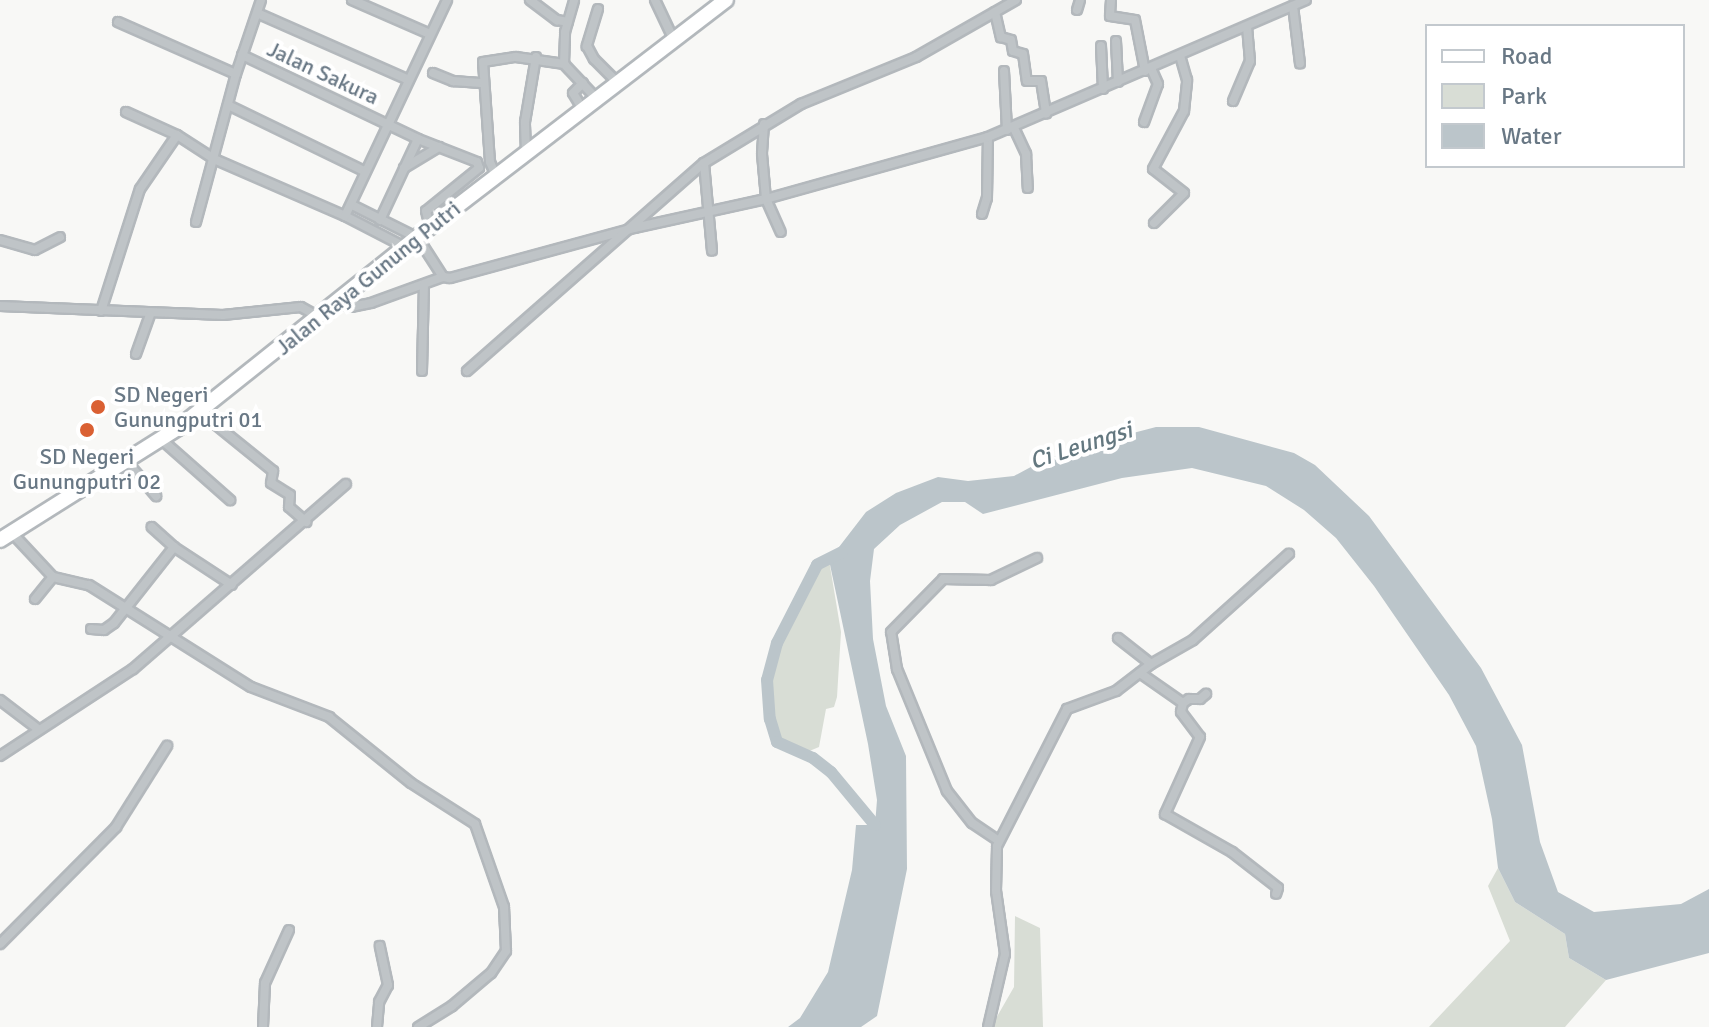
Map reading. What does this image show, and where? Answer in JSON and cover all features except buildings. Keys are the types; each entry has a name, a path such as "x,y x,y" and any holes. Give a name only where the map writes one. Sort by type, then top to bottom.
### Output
{"main road":[{"name":"Jalan Raya Gunung Putri","path":"6,536 162,440 200,412 317,316 721,1"}],"street":[{"path":"249,0 409,80"},
{"path":"352,0 430,34"},
{"path":"345,216 447,0"},
{"path":"530,0 557,20 568,22"},
{"path":"564,64 568,22 578,0"},
{"path":"655,0 673,38"},
{"path":"1111,0 1110,16 1135,20 1148,69 1158,84 1144,122"},
{"path":"336,304 361,305 443,277 450,278 634,228 766,199 988,137 1306,0"},
{"path":"467,371 634,228 704,163 764,124 824,94 916,57 1010,1"},
{"path":"196,222 236,74 259,6"},
{"path":"1293,6 1300,64"},
{"path":"598,9 587,46 594,59 617,82"},
{"path":"995,12 1001,37 1011,40 1013,51 1023,54 1027,81 1041,81 1046,114"},
{"path":"118,22 236,74"},
{"path":"1233,101 1250,61 1247,26"},
{"path":"1116,41 1118,82"},
{"path":"1101,46 1103,89"},
{"name":"Jalan Sakura","path":"242,55 418,139 472,160 476,171"},
{"path":"1154,223 1184,193 1153,169 1184,111 1187,80 1180,55"},
{"path":"526,153 525,122 536,57"},
{"path":"490,181 491,134 484,61 536,57 564,64 596,98"},
{"path":"1004,71 1010,129 1026,154 1028,188"},
{"path":"433,73 453,81 484,83"},
{"path":"582,108 573,93 583,83"},
{"path":"228,105 364,171"},
{"path":"126,112 177,135 214,159 412,243"},
{"path":"764,124 762,154 766,199 781,232"},
{"path":"101,311 140,189 177,135"},
{"path":"982,214 987,195 988,137"},
{"path":"380,220 418,139"},
{"path":"403,168 439,147"},
{"path":"704,163 712,251"},
{"path":"430,227 426,211 476,171 490,181"},
{"path":"352,205 412,243 443,277"},
{"path":"0,240 35,250 60,237"},
{"path":"422,371 424,285"},
{"path":"0,306 150,315 229,315 301,307 317,316"},
{"path":"136,354 150,315"},
{"path":"200,412 273,471 271,483 290,495 289,507 306,522"},
{"path":"162,440 230,500"},
{"path":"127,462 156,496"},
{"path":"0,756 133,669 306,522 346,484"},
{"path":"152,527 174,547 232,585"},
{"path":"6,536 53,577 89,585 251,687 329,717 411,783 475,824 504,907 506,951 491,973 452,1006 418,1027"},
{"path":"91,629 106,629 174,547"},
{"path":"988,1027 1005,954 996,891 999,841 1067,709 1110,694 1151,664 1193,640 1289,554"},
{"path":"999,841 972,823 947,791 897,669 891,632 943,579 991,580 1037,558"},
{"path":"35,599 53,577"},
{"path":"1118,638 1151,664"},
{"path":"1140,673 1183,703"},
{"path":"1183,703 1206,694"},
{"path":"0,700 38,729"},
{"path":"1183,703 1182,713 1200,737 1165,814 1232,852 1278,888 1276,894"},
{"path":"0,944 116,827 167,746"},
{"path":"263,1027 265,983 289,930"},
{"path":"377,1027 379,1002 388,985 380,946"}],"green space":[{"path":"829,560 841,632 837,697 834,707 826,709 819,747 807,752 777,742 767,680 777,643 817,565"},
{"path":"1498,868 1515,902 1565,934 1569,958 1606,980 1565,1027 1429,1027 1510,941 1488,886"},
{"path":"1015,916 1040,928 1043,1027 991,1027 1014,987"}],"water":[{"path":"1156,427 1199,427 1294,453 1315,465 1369,516 1481,668 1522,745 1540,842 1558,892 1594,912 1681,904 1709,889 1709,953 1606,980 1569,958 1565,934 1515,902 1498,868 1492,819 1476,746 1449,695 1374,586 1336,538 1304,510 1266,486 1192,468 1122,478 983,514 965,502 942,502 900,525 874,549 870,581 873,639 886,706 906,756 907,869 877,1016 861,1027 788,1027 800,1018 828,972 852,870 856,825 875,825 877,800 868,744 829,560 866,512 896,493 938,477 968,481 1014,476 1042,461 1091,444"}],"waterway":[{"path":"842,552 817,565 777,643 767,680 770,719 777,742 813,758 831,772 875,825"}],"place":[{"name":"SD Negeri Gunungputri 01","path":"98,407"},
{"name":"SD Negeri Gunungputri 02","path":"87,430"}],"water label":[{"name":"Ci Leungsi","path":"1081,446"}]}
